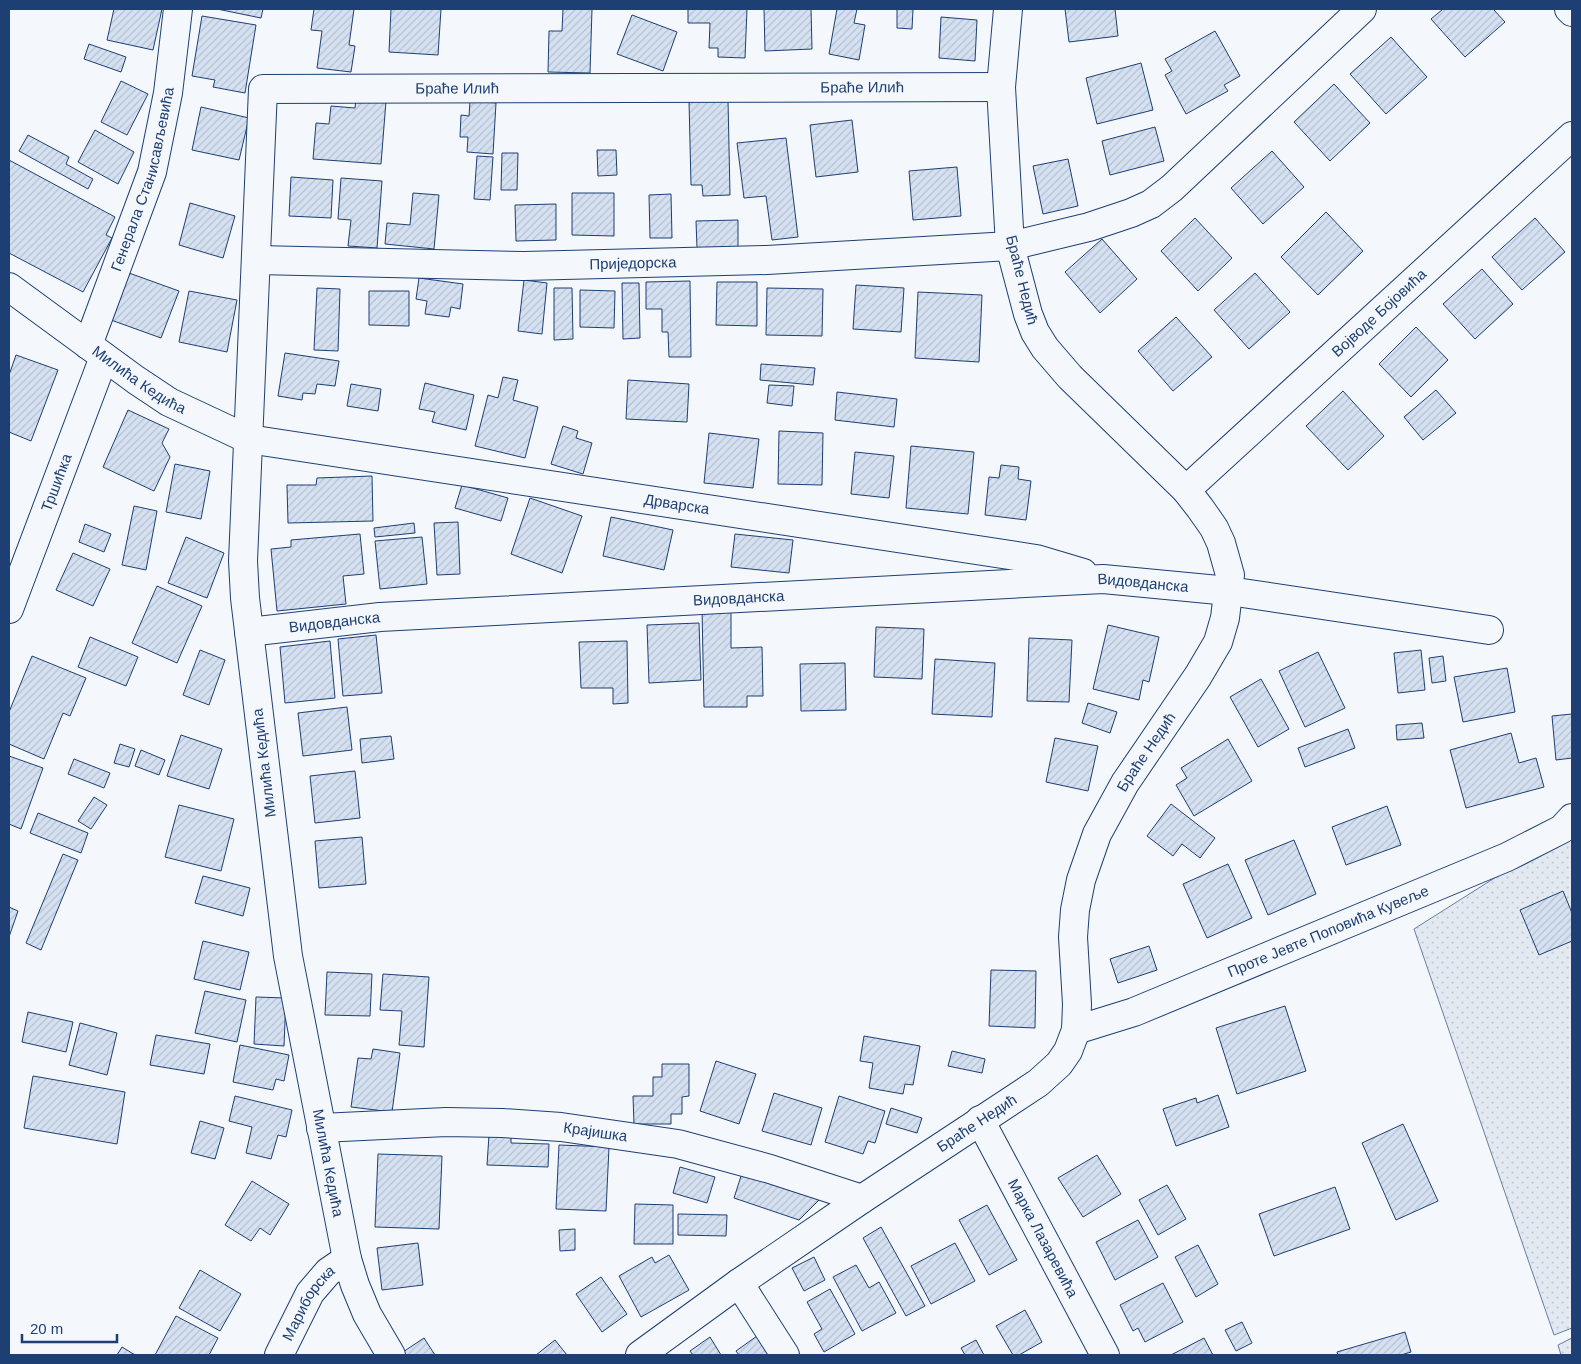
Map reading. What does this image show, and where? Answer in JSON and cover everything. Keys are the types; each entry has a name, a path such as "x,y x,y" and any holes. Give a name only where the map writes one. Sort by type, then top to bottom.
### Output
{"street":[{"name":"Генерала Станисављевића","path":"96,351 152,172 168,92 178,9"},
{"name":"Браће Недић","path":"640,1355 739,1283 1038,1083 1059,1064 1068,1051 1076,1030 1077,1004 1073,937 1075,910 1081,880 1097,834 1125,783 1198,676 1218,642 1225,618 1230,575 1221,542 1214,528 1186,490 1070,377 1045,348 1035,332 1028,314 1010,246 1001,87 1008,9"},
{"path":"1010,246 1089,227 1151,204 1172,188 1362,9"},
{"path":"1569,9 1572,12"},
{"name":"Браће Илић","path":"248,439 263,89 1001,87"},
{"name":"Војводе Бојовића","path":"1186,490 1572,136"},
{"name":"Приједорска","path":"256,260 524,266 766,260 1010,246"},
{"name":"Милића Кедића","path":"9,287 169,402 248,439 243,562 249,632 288,956 346,1259 367,1314 391,1355"},
{"name":"Тршићка","path":"9,609 96,351"},
{"name":"Дрварска","path":"248,439 1036,559 1103,579"},
{"name":"Видовданска","path":"249,632 389,616 1103,579 1229,591"},
{"path":"1229,591 1489,630"},
{"name":"Проте Јевте Поповића Кувеље","path":"1076,1030 1134,1012 1507,857 1562,829 1572,818"},
{"name":"Марка Лазаревића","path":"980,1120 1105,1355"},
{"name":"Крајишка","path":"321,1128 446,1122 561,1127 678,1144 770,1169 862,1199"},
{"name":"Мариборска","path":"279,1355 310,1293 328,1272 346,1259"},
{"path":"739,1283 785,1355"}],"shaded area":[{"path":"1572,829 1572,1328 1554,1335 1414,929"},
{"path":"1572,1338 1572,1355 1561,1355 1558,1345"}],"building":[{"path":"114,9 162,9 153,50 107,40"},
{"path":"217,9 263,9 261,18"},
{"path":"314,9 354,9 349,45 355,46 351,72 317,68 322,31 311,30"},
{"path":"391,9 441,9 438,55 389,52"},
{"path":"563,9 592,9 590,73 548,72 549,31 562,31"},
{"path":"688,9 747,9 745,58 718,57 718,48 709,48 710,23 688,23"},
{"path":"764,9 811,9 812,49 765,51"},
{"path":"837,9 857,9 854,23 865,25 859,60 829,54"},
{"path":"897,9 913,9 912,29 897,28"},
{"path":"1065,9 1115,9 1118,36 1069,42"},
{"path":"1443,9 1493,9 1505,22 1465,57 1431,19"},
{"path":"632,15 677,32 663,71 617,54"},
{"path":"202,16 256,25 245,93 213,87 215,80 192,76"},
{"path":"941,17 977,20 975,61 939,58"},
{"path":"1215,31 1240,76 1224,85 1228,91 1186,114 1165,75 1172,71 1165,59"},
{"path":"1391,37 1427,77 1386,114 1350,74"},
{"path":"89,44 126,57 121,72 84,59"},
{"path":"1141,63 1153,110 1097,124 1086,78"},
{"path":"121,81 148,94 127,135 101,122"},
{"path":"1334,84 1370,123 1330,161 1294,122"},
{"path":"356,99 386,101 381,164 313,159 316,123 329,124 331,106 355,108"},
{"path":"728,100 730,195 703,196 702,185 691,185 689,101"},
{"path":"470,101 496,103 493,154 467,152 468,137 460,137 461,115 469,116"},
{"path":"201,107 249,118 239,160 192,150"},
{"path":"852,120 858,172 816,177 810,125"},
{"path":"1155,127 1164,161 1110,175 1102,141"},
{"path":"95,130 134,152 118,184 78,162"},
{"path":"28,135 69,157 66,164 93,179 88,189 19,151"},
{"path":"786,138 798,237 772,240 766,196 744,198 737,143"},
{"path":"597,150 616,150 617,175 598,176"},
{"path":"1272,151 1304,187 1263,224 1231,188"},
{"path":"502,153 518,153 517,190 501,190"},
{"path":"477,156 493,157 490,200 474,199"},
{"path":"1068,159 1078,206 1043,214 1033,166"},
{"path":"9,160 115,217 106,235 112,238 83,292 9,253"},
{"path":"957,167 961,216 913,220 909,171"},
{"path":"291,177 333,180 331,218 289,216"},
{"path":"341,178 382,181 377,248 348,246 351,220 338,219"},
{"path":"413,193 439,195 434,249 385,244 387,223 410,225"},
{"path":"572,193 614,193 614,236 572,235"},
{"path":"671,194 672,238 650,238 649,195"},
{"path":"190,203 235,216 223,258 179,245"},
{"path":"556,204 556,240 516,241 515,205"},
{"path":"1326,212 1363,251 1318,295 1281,257"},
{"path":"1195,218 1232,258 1198,291 1161,251"},
{"path":"1535,218 1565,252 1522,290 1492,257"},
{"path":"738,220 738,247 697,248 696,221"},
{"path":"1102,239 1137,279 1100,313 1065,272"},
{"path":"1482,269 1513,304 1475,339 1443,304"},
{"path":"129,273 179,291 161,338 111,320"},
{"path":"1255,273 1290,312 1249,349 1214,310"},
{"path":"419,278 463,284 460,309 451,307 449,317 425,314 427,301 416,299"},
{"path":"524,280 547,283 542,334 518,331"},
{"path":"690,281 691,357 669,357 668,332 662,332 662,309 646,309 646,282"},
{"path":"717,282 757,282 757,326 716,325"},
{"path":"622,283 639,283 640,338 623,339"},
{"path":"856,285 904,288 901,332 853,329"},
{"path":"317,288 340,289 338,351 314,350"},
{"path":"554,288 572,288 573,339 554,340"},
{"path":"767,288 823,289 822,336 766,335"},
{"path":"580,290 615,291 614,328 580,327"},
{"path":"189,291 237,300 227,352 179,342"},
{"path":"369,291 409,291 409,326 369,325"},
{"path":"918,292 982,295 979,362 915,358"},
{"path":"1176,317 1212,357 1173,391 1138,351"},
{"path":"1416,327 1448,360 1411,397 1379,364"},
{"path":"285,353 339,361 335,386 317,384 315,394 303,393 302,400 278,396"},
{"path":"16,355 58,370 31,441 9,432 9,375"},
{"path":"761,364 815,368 813,385 760,380"},
{"path":"503,377 518,380 513,400 538,407 525,458 475,446 488,395 498,398"},
{"path":"628,380 689,384 687,422 626,419"},
{"path":"425,383 474,395 466,430 432,422 435,412 419,409"},
{"path":"351,384 381,389 378,411 347,406"},
{"path":"769,385 794,386 792,406 767,403"},
{"path":"1436,390 1456,413 1423,440 1404,417"},
{"path":"1343,391 1384,436 1348,470 1306,426"},
{"path":"837,392 897,399 894,427 835,420"},
{"path":"128,410 169,429 162,443 170,457 154,491 103,467"},
{"path":"563,426 578,431 576,438 592,443 583,474 551,464"},
{"path":"779,431 823,433 822,485 778,484"},
{"path":"709,433 759,439 753,488 704,483"},
{"path":"911,446 974,452 968,514 906,508"},
{"path":"855,452 894,456 889,498 851,494"},
{"path":"175,464 210,471 201,519 166,512"},
{"path":"1001,465 1019,467 1018,479 1031,481 1026,520 985,515 989,477 999,478"},
{"path":"372,476 373,521 288,523 287,485 316,485 317,478"},
{"path":"462,485 508,498 501,521 455,508"},
{"path":"530,498 582,516 562,573 511,554"},
{"path":"134,506 157,511 146,570 122,565"},
{"path":"611,517 673,530 664,570 603,556"},
{"path":"458,522 460,574 437,575 434,523"},
{"path":"414,523 415,533 375,537 374,528"},
{"path":"85,524 111,534 104,552 79,542"},
{"path":"360,534 364,574 343,576 346,604 277,611 271,549 291,547 291,540"},
{"path":"735,534 793,540 789,573 731,567"},
{"path":"186,537 224,553 207,598 168,583"},
{"path":"422,537 427,584 380,589 375,541"},
{"path":"73,553 110,569 93,606 56,590"},
{"path":"157,586 202,606 177,663 132,643"},
{"path":"731,608 731,648 762,647 763,696 747,696 747,707 704,707 702,609"},
{"path":"699,623 701,680 649,683 647,625"},
{"path":"1108,625 1159,637 1149,682 1143,680 1139,700 1093,689"},
{"path":"876,627 924,629 922,679 874,677"},
{"path":"376,635 382,693 343,696 338,639"},
{"path":"90,637 138,657 126,686 78,667"},
{"path":"1029,638 1072,640 1069,702 1027,701"},
{"path":"330,641 335,698 285,703 280,647"},
{"path":"627,641 628,703 613,704 613,688 581,688 579,642"},
{"path":"200,650 225,660 209,705 183,695"},
{"path":"1421,650 1425,690 1398,693 1394,653"},
{"path":"1318,652 1345,708 1305,727 1279,671"},
{"path":"32,656 86,678 70,716 63,713 44,759 9,744 9,712"},
{"path":"1443,656 1446,681 1432,683 1429,658"},
{"path":"935,659 995,663 992,717 932,714"},
{"path":"845,663 846,710 801,711 800,664"},
{"path":"1507,668 1515,712 1463,722 1454,677"},
{"path":"1261,679 1289,729 1258,747 1230,697"},
{"path":"1088,703 1117,712 1110,733 1082,723"},
{"path":"347,707 352,750 303,756 298,713"},
{"path":"1572,714 1572,758 1556,760 1552,716"},
{"path":"1422,723 1424,738 1397,740 1396,725"},
{"path":"1348,729 1355,748 1305,767 1298,748"},
{"path":"1511,733 1519,763 1536,758 1544,787 1466,808 1450,750"},
{"path":"181,735 222,749 209,789 167,776"},
{"path":"391,736 394,759 362,763 360,739"},
{"path":"1055,738 1098,746 1088,791 1046,782"},
{"path":"1228,739 1252,781 1194,816 1176,785 1187,778 1181,768"},
{"path":"120,744 135,749 129,767 114,763"},
{"path":"141,750 165,760 159,775 135,766"},
{"path":"9,756 43,768 21,829 9,824"},
{"path":"74,759 110,773 104,788 68,774"},
{"path":"355,771 360,818 315,823 310,776"},
{"path":"94,797 107,805 91,829 78,821"},
{"path":"1171,804 1215,838 1200,858 1182,844 1173,856 1147,836"},
{"path":"179,805 234,819 221,871 165,857"},
{"path":"1387,806 1401,845 1346,865 1332,827"},
{"path":"38,813 88,833 81,853 30,833"},
{"path":"362,837 366,884 319,888 315,841"},
{"path":"1294,840 1316,894 1268,915 1245,860"},
{"path":"63,854 78,860 41,950 26,943"},
{"path":"1228,864 1252,918 1207,938 1183,884"},
{"path":"203,876 250,888 243,916 195,903"},
{"path":"1563,891 1572,913 1572,941 1539,955 1520,910"},
{"path":"9,907 18,911 9,937"},
{"path":"203,941 249,952 240,990 194,979"},
{"path":"1149,946 1157,970 1118,983 1110,959"},
{"path":"991,970 1036,971 1035,1028 989,1026"},
{"path":"327,972 372,974 370,1016 325,1015"},
{"path":"383,974 429,977 424,1047 399,1045 402,1011 380,1010"},
{"path":"205,991 246,1000 237,1042 195,1033"},
{"path":"256,997 286,998 284,1046 254,1044"},
{"path":"1285,1006 1306,1071 1237,1094 1216,1028"},
{"path":"28,1012 73,1022 66,1052 22,1042"},
{"path":"80,1023 117,1033 107,1075 69,1065"},
{"path":"156,1035 210,1044 204,1074 150,1065"},
{"path":"864,1036 920,1046 913,1085 905,1084 903,1094 869,1088 873,1063 860,1061"},
{"path":"240,1045 289,1055 284,1081 276,1079 273,1090 233,1082"},
{"path":"373,1049 400,1053 392,1112 351,1107 358,1058 371,1059"},
{"path":"952,1051 985,1059 982,1073 948,1066"},
{"path":"716,1061 756,1074 739,1124 700,1111"},
{"path":"662,1064 689,1064 689,1096 682,1097 682,1114 671,1114 671,1124 634,1124 633,1096 653,1096 653,1077 662,1077"},
{"path":"33,1076 125,1092 117,1144 24,1128"},
{"path":"774,1093 822,1108 811,1145 762,1131"},
{"path":"1218,1095 1229,1127 1176,1146 1163,1109 1196,1098 1197,1103"},
{"path":"235,1096 292,1110 286,1137 278,1135 271,1159 246,1153 252,1127 229,1121"},
{"path":"839,1096 885,1111 875,1143 868,1141 863,1154 825,1142"},
{"path":"891,1108 922,1118 917,1133 886,1124"},
{"path":"200,1121 224,1128 215,1159 191,1153"},
{"path":"1403,1124 1438,1201 1396,1220 1362,1143"},
{"path":"489,1135 511,1135 511,1143 549,1144 548,1167 487,1165"},
{"path":"559,1145 609,1147 606,1211 556,1209"},
{"path":"378,1154 442,1156 439,1229 375,1227"},
{"path":"1097,1155 1121,1194 1083,1217 1058,1178"},
{"path":"680,1167 715,1177 707,1203 673,1193"},
{"path":"742,1173 820,1199 799,1220 734,1198"},
{"path":"252,1181 289,1204 270,1235 260,1228 251,1241 225,1225"},
{"path":"1167,1185 1186,1219 1158,1235 1139,1200"},
{"path":"1335,1187 1350,1229 1274,1256 1259,1214"},
{"path":"635,1204 673,1205 673,1244 634,1244"},
{"path":"987,1205 1017,1260 989,1275 959,1220"},
{"path":"678,1214 727,1215 726,1236 678,1235"},
{"path":"1138,1220 1158,1257 1115,1280 1096,1242"},
{"path":"881,1227 925,1306 906,1316 863,1238"},
{"path":"575,1229 575,1250 560,1251 559,1230"},
{"path":"418,1243 423,1285 382,1290 377,1248"},
{"path":"955,1243 975,1281 931,1304 911,1266"},
{"path":"1198,1245 1218,1284 1196,1297 1175,1257"},
{"path":"669,1255 689,1290 641,1317 619,1276 652,1257 655,1263"},
{"path":"814,1257 825,1280 804,1291 792,1268"},
{"path":"856,1265 869,1288 879,1282 896,1313 862,1331 833,1277"},
{"path":"200,1270 241,1294 220,1331 179,1308"},
{"path":"601,1277 627,1314 602,1332 576,1294"},
{"path":"1163,1283 1183,1322 1145,1342 1138,1328 1133,1331 1120,1305"},
{"path":"830,1289 855,1334 824,1352 814,1334 822,1329 807,1302"},
{"path":"1025,1310 1042,1342 1019,1355 1013,1355 996,1326"},
{"path":"176,1316 218,1338 209,1355 155,1355"},
{"path":"1242,1322 1252,1343 1236,1351 1225,1330"},
{"path":"1405,1332 1411,1352 1401,1355 1338,1355 1337,1352"},
{"path":"757,1336 770,1355 739,1355 736,1351"},
{"path":"710,1337 721,1355 693,1355 690,1351"},
{"path":"424,1338 435,1355 405,1355 403,1352"},
{"path":"1204,1338 1213,1355 1171,1355"},
{"path":"555,1340 567,1355 536,1355"},
{"path":"976,1340 984,1355 965,1355 961,1348"},
{"path":"122,1347 135,1355 117,1355"}]}
